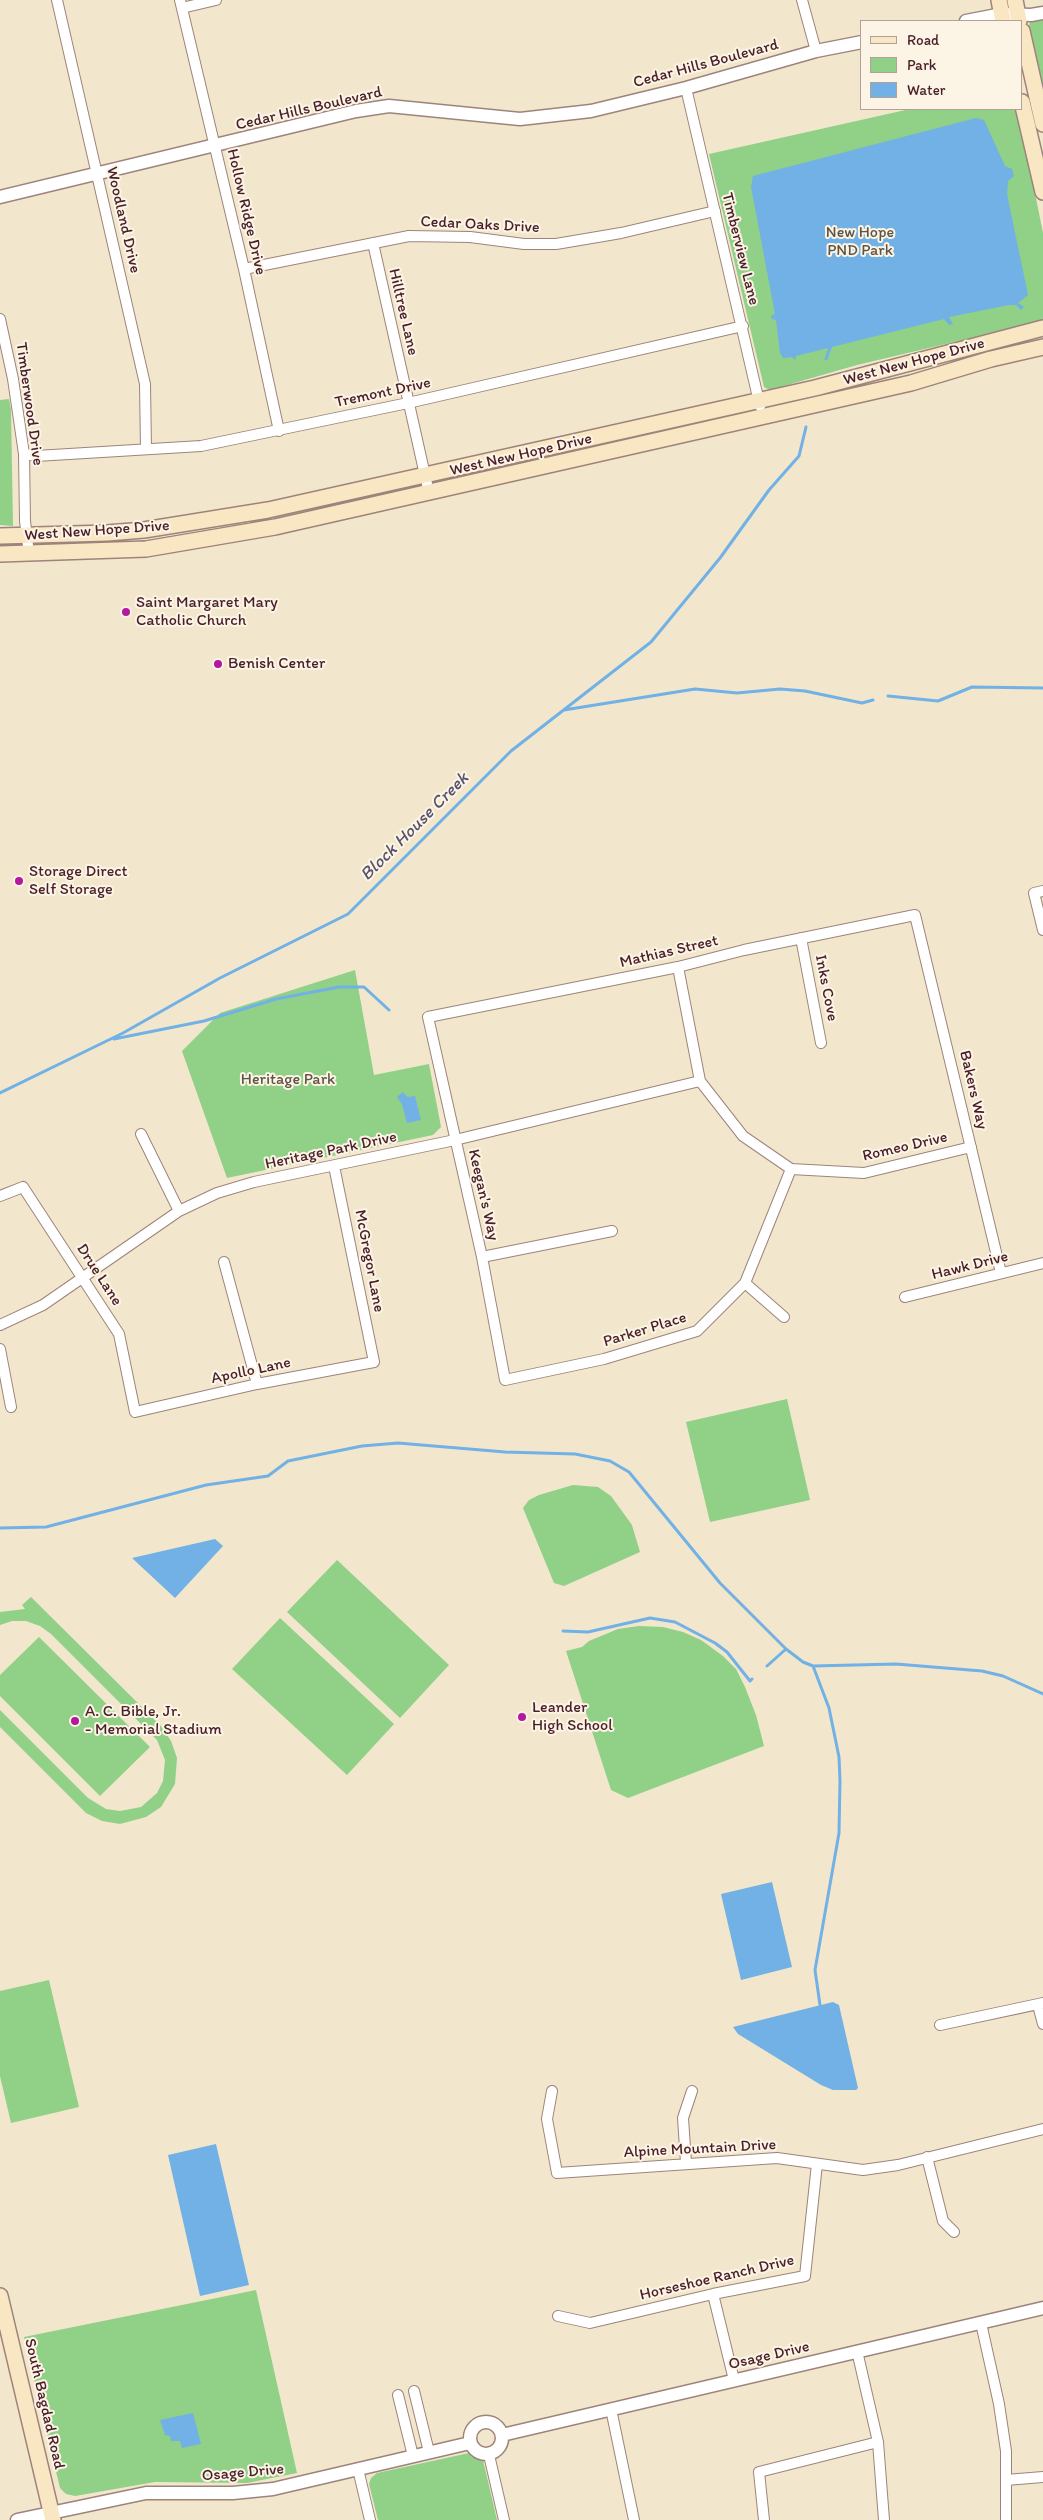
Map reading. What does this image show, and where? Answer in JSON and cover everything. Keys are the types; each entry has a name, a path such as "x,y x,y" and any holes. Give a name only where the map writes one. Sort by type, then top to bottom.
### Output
{"main road":[{"path":"1023,35 1043,124"},
{"path":"1023,106 1043,192"},
{"name":"West New Hope Drive","path":"0,536 144,530 268,510 815,388 1043,328"},
{"name":"West New Hope Drive","path":"0,554 146,549 275,527 763,418 911,383 992,359 1043,347"},
{"path":"848,398 851,390 860,386 912,373 921,360"},
{"name":"South Bagdad Road","path":"0,2296 52,2516"}],"street":[{"name":"Woodland Drive","path":"57,0 145,384 146,449"},
{"path":"182,4 216,0"},
{"path":"802,0 816,50"},
{"name":"Hollow Ridge Drive","path":"182,4 216,146 279,430"},
{"path":"970,20 1018,8 1043,12"},
{"name":"Cedar Hills Boulevard","path":"0,197 356,111 389,106 520,119 591,111 686,88 816,50 860,42"},
{"name":"Timberview Lane","path":"686,88 763,418"},
{"name":"Cedar Oaks Drive","path":"244,269 408,236 470,238 524,244 556,244 621,233 715,211"},
{"name":"Hilltree Lane","path":"373,243 429,493"},
{"name":"Timberwood Drive","path":"0,319 13,379 24,454 25,521 29,554"},
{"name":"Tremont Drive","path":"24,454 36,456 201,446 408,403 742,326"},
{"path":"1038,892 1043,930"},
{"name":"Mathias Street","path":"428,1017 678,967 801,938 915,915"},
{"name":"Bakers Way","path":"915,915 1001,1273"},
{"name":"Inks Cove","path":"801,938 821,1043"},
{"path":"678,967 700,1081 743,1136 791,1169"},
{"name":"Keegan's Way","path":"428,1017 482,1257 505,1380"},
{"name":"Heritage Park Drive","path":"0,1325 43,1305 83,1279 179,1210 217,1193 245,1185 455,1140 700,1081"},
{"path":"140,1134 179,1210"},
{"name":"Romeo Drive","path":"791,1169 864,1173 971,1147"},
{"name":"McGregor Lane","path":"334,1166 374,1362"},
{"name":"Parker Place","path":"505,1380 604,1359 697,1331 745,1283 791,1169"},
{"name":"Drue Lane","path":"0,1196 23,1187 119,1334 135,1412"},
{"path":"482,1257 612,1231"},
{"path":"224,1262 257,1384"},
{"name":"Hawk Drive","path":"905,1298 1043,1263"},
{"path":"745,1283 784,1317"},
{"path":"0,1349 11,1408"},
{"name":"Apollo Lane","path":"135,1412 257,1384 374,1362"},
{"path":"940,2025 1041,2004 1043,2024"},
{"name":"Alpine Mountain Drive","path":"552,2091 547,2119 557,2174 686,2163 777,2158 863,2170 898,2165 1043,2128"},
{"path":"686,2163 683,2118 692,2091"},
{"path":"927,2157 943,2221 954,2232"},
{"name":"Horseshoe Ranch Drive","path":"558,2316 590,2322 713,2294 805,2276 817,2164"},
{"path":"713,2294 734,2380"},
{"name":"Osage Drive","path":"502,2435 1043,2308"},
{"path":"981,2322 999,2404 1006,2451 1006,2520"},
{"path":"857,2351 878,2442 884,2520"},
{"path":"414,2391 429,2452"},
{"path":"398,2395 413,2456"},
{"path":"611,2409 634,2520"},
{"path":"482,2422 493,2423 502,2435 501,2446 489,2455 479,2454 470,2443 473,2428 482,2422"},
{"path":"764,2520 759,2472 878,2442"},
{"name":"Osage Drive","path":"17,2520 52,2516 146,2493 233,2493 273,2489 470,2443"},
{"path":"489,2455 504,2520"},
{"path":"358,2469 370,2520"},
{"path":"1006,2480 1043,2477"}],"green space":[{"path":"1043,16 1043,93 1028,29 1030,22"},
{"name":"New Hope PND Park","path":"906,110 1018,110 1043,233 1043,321 857,365 770,390 764,387 709,154"},
{"path":"9,399 11,410 13,526 0,525 0,400"},
{"name":"Heritage Park","path":"355,970 374,1075 429,1064 441,1127 433,1135 227,1178 182,1051 220,1013"},
{"path":"787,1399 810,1500 710,1522 686,1422"},
{"path":"573,1485 598,1487 611,1496 632,1525 640,1552 564,1586 554,1583 523,1508 529,1500 539,1495"},
{"path":"337,1560 449,1665 400,1718 287,1612"},
{"name":"A. C. Bible, Jr. - Memorial Stadium","path":"31,1597 161,1726 171,1741 177,1758 175,1784 161,1807 146,1817 120,1824 102,1821 86,1813 0,1727 0,1710 88,1798 106,1809 120,1811 141,1807 157,1793 163,1781 165,1760 157,1740 51,1634 40,1626 26,1621 12,1621 0,1625 0,1612 25,1609 22,1605"},
{"path":"280,1618 394,1724 347,1775 232,1669"},
{"path":"639,1626 663,1627 683,1632 701,1640 723,1656 736,1669 745,1687 756,1715 764,1746 628,1798 611,1790 566,1651 582,1647 589,1641 618,1629"},
{"name":"A. C. Bible, Jr. - Memorial Stadium","path":"39,1637 150,1747 100,1796 0,1696 0,1675"},
{"path":"49,1980 79,2107 11,2123 0,2076 0,1991"},
{"path":"256,2290 297,2473 247,2483 155,2482 75,2496 66,2494 60,2488 24,2337"},
{"path":"469,2453 483,2460 497,2520 378,2520 369,2484 371,2478 377,2473"}],"water":[{"name":"New Hope PND Park","path":"976,118 984,120 1005,166 1012,169 1014,176 1008,181 1007,194 1028,295 1018,303 1024,307 1021,310 1016,305 1009,305 949,317 953,324 949,325 944,319 796,356 795,360 792,357 783,358 780,353 776,320 772,319 771,316 775,314 751,187 753,176"},
{"path":"403,1092 407,1097 415,1096 421,1120 407,1123 402,1104 397,1097"},
{"path":"215,1539 223,1546 175,1598 132,1558"},
{"path":"772,1882 792,1967 741,1980 721,1894"},
{"path":"833,2002 839,2005 858,2088 856,2090 833,2090 821,2085 738,2034 733,2027"},
{"path":"216,2144 249,2285 200,2296 168,2155"},
{"path":"193,2413 201,2444 182,2448 180,2441 171,2441 170,2436 165,2435 160,2420"}],"waterway":[{"path":"826,359 831,345"},
{"name":"Block House Creek","path":"0,1093 123,1033 220,978 348,914 511,751 651,642 720,558 769,490 799,456 806,427"},
{"name":"Block House Creek","path":"888,696 938,701 972,687 1043,688"},
{"name":"Block House Creek","path":"564,710 695,689 737,693 780,689 805,691 862,703 873,700"},
{"path":"114,1039 204,1021 276,999 339,987 364,987 389,1010"},
{"path":"0,1528 46,1527 206,1485 268,1476 288,1461 362,1446 398,1443 505,1452 575,1454 610,1461 629,1472 720,1583 786,1649 803,1662 813,1666 896,1664 982,1671 1003,1676 1043,1694"},
{"path":"563,1631 588,1632 650,1618 675,1622 715,1643 727,1652 750,1681 752,1679"},
{"path":"767,1666 786,1649"},
{"path":"813,1666 829,1708 839,1757 840,1781 839,1833 815,1970 820,2005"}],"place":[{"name":"Saint Margaret Mary Catholic Church","path":"126,612"},
{"name":"Benish Center","path":"218,664"},
{"name":"Storage Direct Self Storage","path":"19,881"},
{"name":"Leander High School","path":"522,1717"},
{"name":"A. C. Bible, Jr. - Memorial Stadium","path":"75,1721"}]}
